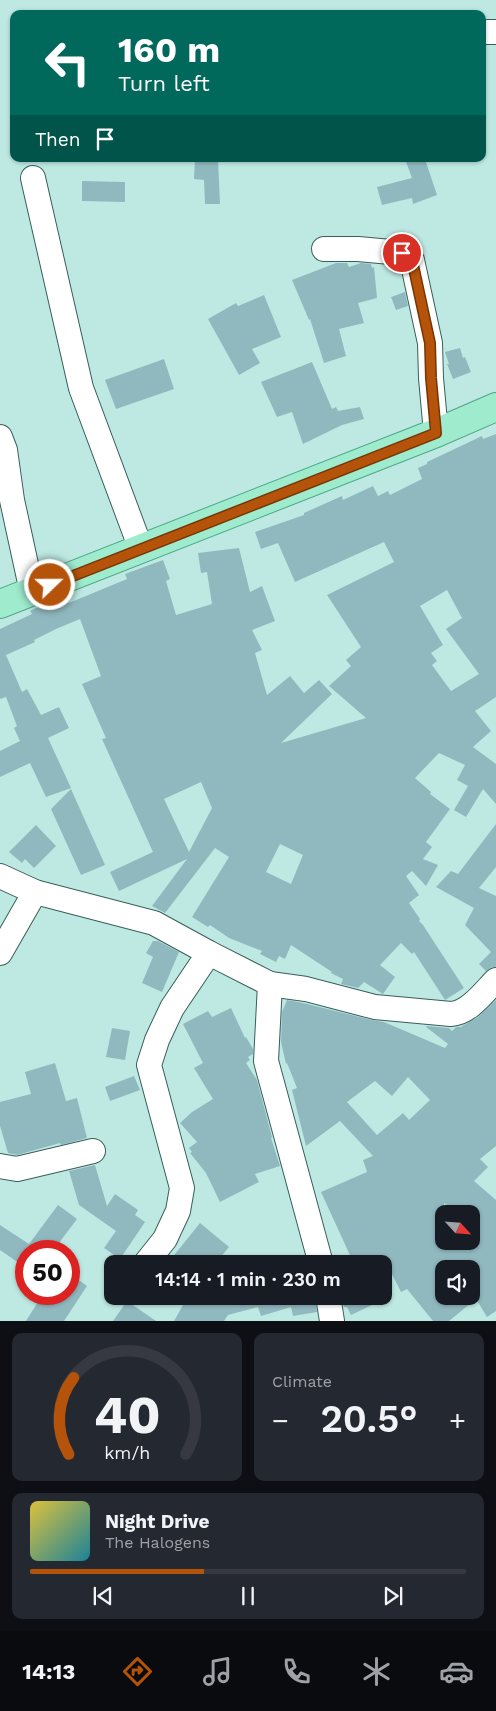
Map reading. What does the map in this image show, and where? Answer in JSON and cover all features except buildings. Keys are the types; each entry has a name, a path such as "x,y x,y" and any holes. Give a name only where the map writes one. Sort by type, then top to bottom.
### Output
{"main road":[{"path":"0,604 436,433 496,407"}],"street":[{"path":"33,178 81,388 141,549"},
{"path":"324,249 358,249 402,253 412,260 430,343 436,433"},
{"path":"0,436 5,450 12,500 32,592"},
{"path":"0,876 35,892 154,923 270,984 306,989 375,1007 459,1014 496,980"},
{"path":"0,953 35,892"},
{"path":"152,1255 165,1239 178,1211 182,1188 149,1066 157,1040 172,1008 210,953"},
{"path":"270,984 266,1061 319,1255"},
{"path":"0,1166 17,1169 93,1151"},
{"path":"329,1305 332,1321"}],"route":[{"path":"50,585 436,433 427,322 412,260 402,253"}]}
